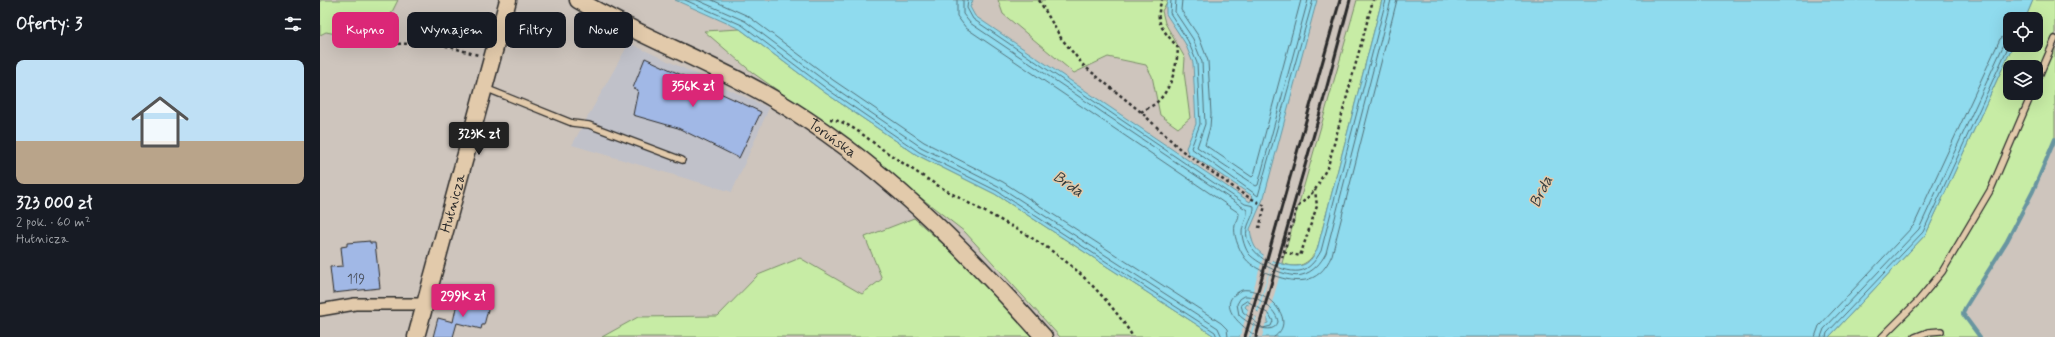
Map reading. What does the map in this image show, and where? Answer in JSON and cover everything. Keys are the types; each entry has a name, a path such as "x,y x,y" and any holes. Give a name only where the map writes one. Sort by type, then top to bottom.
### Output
{"street":[{"name":"Hutnicza","path":"416,337 490,59 508,0"},
{"name":"Toruńska","path":"578,0 772,98 836,141 932,220 1044,337"},
{"path":"320,310 355,304 425,304"}],"lane":[{"path":"2043,67 2055,39"},
{"path":"483,88 572,123 589,125 682,160"},
{"path":"1882,337 1918,301 1942,272 1991,189 2029,100"},
{"path":"1915,337 1928,332 1941,331"}],"path":[{"path":"1039,0 1048,19 1071,52 1084,66 1141,112 1181,150 1243,194 1265,206 1259,228"},
{"path":"1141,112 1157,102 1166,88 1177,65 1178,48 1159,24 1158,11 1162,0"},
{"path":"1282,258 1297,208 1315,190 1325,174 1373,0"},
{"path":"399,44 436,43 490,59"},
{"path":"829,119 836,119 948,192 1036,241 1059,256 1096,290 1133,337"},
{"path":"1284,252 1300,256 1317,206 1318,201 1315,190"}],"shaded area":[{"path":"633,45 769,108 732,192 572,145 626,48 633,48"}],"green space":[{"path":"320,0 398,0 392,12 332,12 332,33 326,32 320,35"},
{"path":"998,0 1168,0 1162,11 1165,23 1185,58 1184,72 1190,118 1178,128 1160,115 1152,76 1146,65 1108,57 1074,73 1003,14"},
{"path":"1357,0 1382,0 1317,250 1306,262 1298,266 1288,265 1282,263"},
{"path":"2033,0 2055,0 2055,139 2033,191 2007,241 1965,308 1963,314 1980,337 1829,337 1926,234 2003,67 2003,100 2043,100 2043,60 2006,60 2010,52 2043,52 2043,12 2028,12"},
{"path":"740,29 824,92 917,155 995,194 1216,337 1060,337 965,232 835,131 753,73 704,31"},
{"path":"914,218 964,263 1033,337 602,337 638,317 718,316 758,275 800,258 862,294 882,279 865,237"}],"water":[{"name":"Brda","path":"675,0 973,0 970,7 975,16 1250,202 1253,197 1251,195 1188,153 1186,148 1196,124 1193,63 1185,43 1166,14 1166,5 1168,0 1317,0 1264,197 1250,229 1255,247 1264,256 1278,263 1299,266 1307,263 1317,250 1382,0 2033,0 2028,12 2003,12 2003,52 2010,52 2006,60 2003,60 2003,67 1926,234 1829,337 1216,337 995,194 917,155 824,92 740,29","holes":["1247,304 1268,319 1268,323 1264,324 1245,307"]}],"pier":[{"path":"1264,254 1273,258 1256,313 1248,307"},
{"path":"1272,262 1281,267 1281,271 1267,320 1258,314"},
{"path":"1248,309 1256,315 1249,337 1240,337"},
{"path":"1257,316 1266,322 1262,337 1251,337"}],"building":[{"path":"645,58 761,112 739,158 678,128 633,115 638,90 633,88"},
{"path":"370,241 370,243 375,243 380,288 333,293 330,267 343,266 341,247 347,246 347,243"},
{"path":"458,298 489,306 484,325 482,325 481,329 457,323 453,337 433,337 438,318 453,322"}],"waterway":[{"path":"1980,337 1963,314 1965,308 2007,241 2033,191 2055,139"}],"railway":[{"path":"1245,337 1340,0"},
{"path":"1256,337 1318,120 1350,0"}]}
